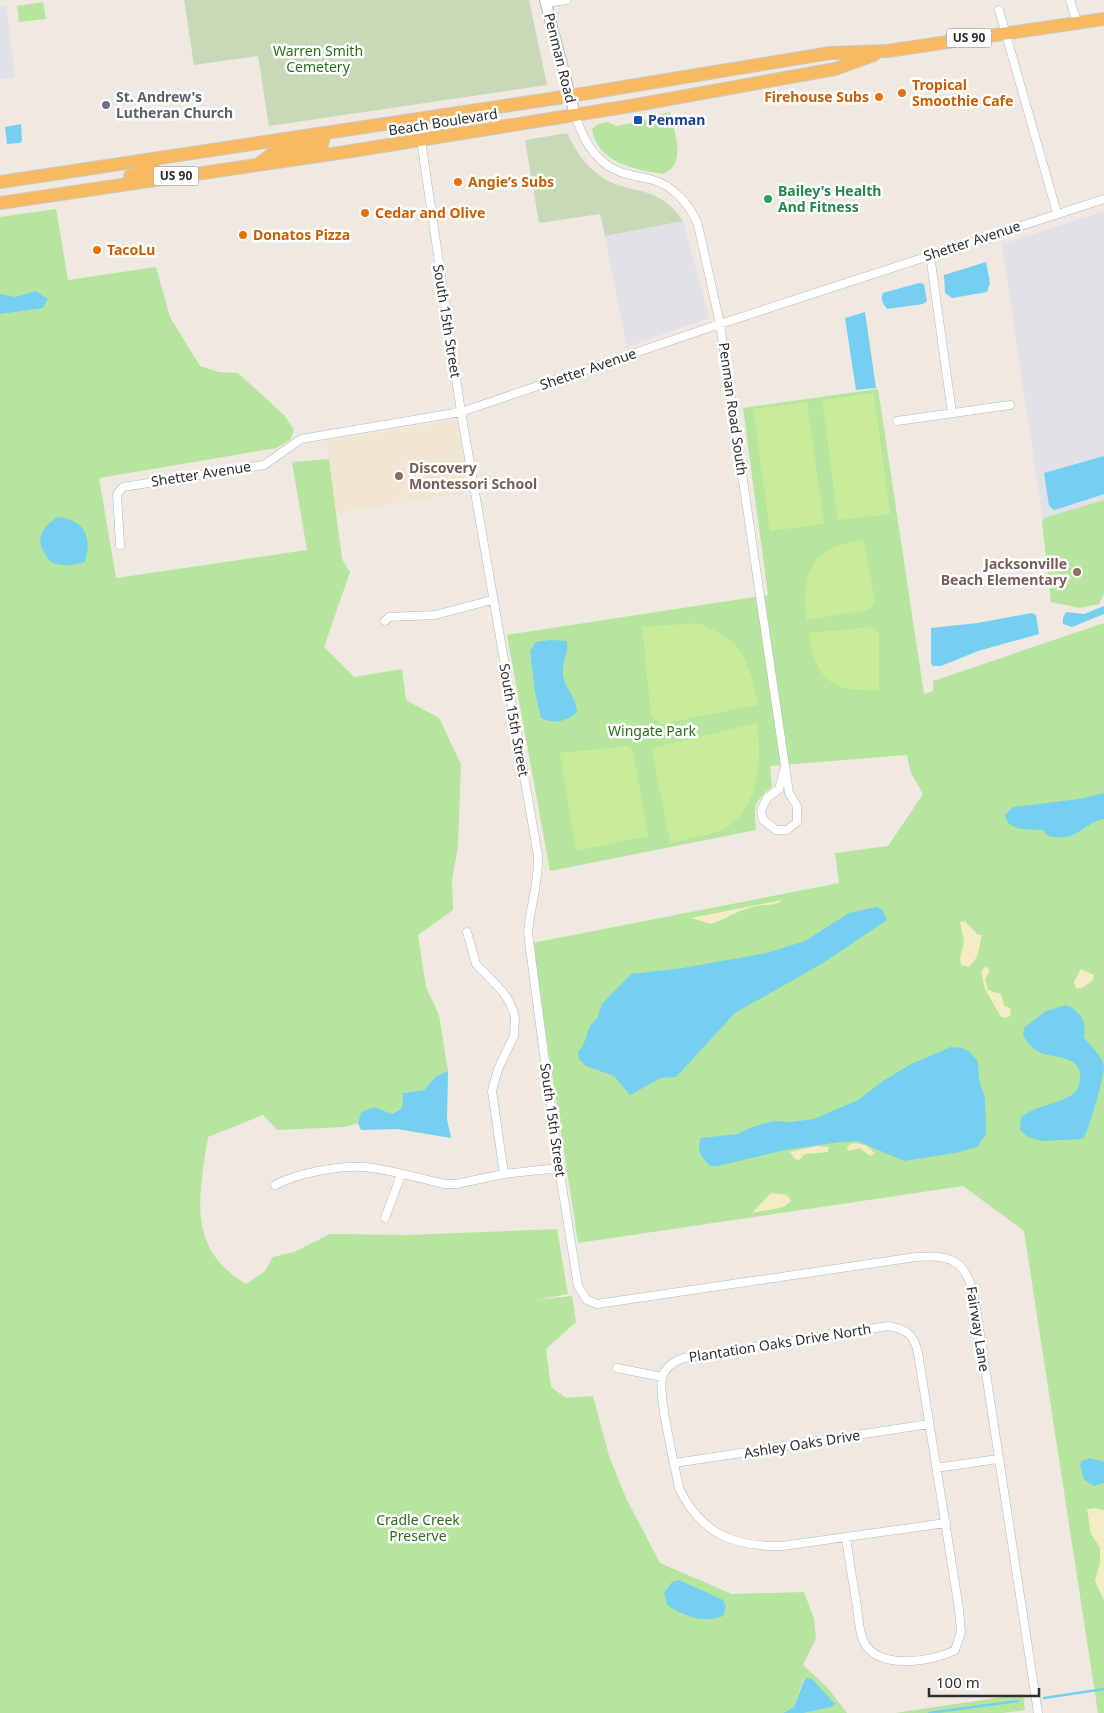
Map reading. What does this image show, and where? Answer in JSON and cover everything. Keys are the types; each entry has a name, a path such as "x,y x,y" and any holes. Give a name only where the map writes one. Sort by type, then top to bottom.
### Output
{"highway":[{"name":"US 90","path":"0,182 570,96 830,53 887,51 1104,19"},
{"name":"Beach Boulevard","path":"0,203 575,115 835,69 887,51"},
{"path":"259,164 273,153 322,144 325,133"},
{"path":"156,179 169,164 259,152 265,142"},
{"path":"64,193 67,185 147,172 152,167 155,159"}],"street":[{"path":"546,2 566,0"},
{"path":"1070,0 1076,22"},
{"name":"Penman Road","path":"546,2 575,115"},
{"path":"999,10 1057,213"},
{"name":"Penman Road South","path":"575,115 590,147 602,162 622,174 654,180 674,191 693,212 700,233 720,324 789,794 797,806 797,822 787,830 776,830 763,820 761,811 767,798 774,794 781,785 785,767"},
{"name":"South 15th Street","path":"421,140 461,412 492,600 538,856 539,871 531,906 528,933 559,1168 578,1286 585,1298"},
{"name":"Shetter Avenue","path":"120,545 117,494 123,487 264,464 301,439 461,412 720,324 1104,199"},
{"path":"930,255 952,413"},
{"path":"897,421 1010,405"},
{"path":"385,621 389,617 435,616 492,600"},
{"path":"774,794 787,795 794,800"},
{"path":"467,932 476,964 503,992 516,1017 514,1036 498,1069 492,1091 504,1174"},
{"path":"275,1184 289,1177 364,1167 456,1184 504,1174 559,1168"},
{"path":"385,1218 401,1175"},
{"name":"Fairway Lane","path":"585,1298 597,1304 916,1257 950,1258 962,1266 970,1278 974,1295 1038,1713"},
{"name":"Plantation Oaks Drive North","path":"662,1377 671,1365 684,1358 888,1326 906,1330 915,1342 929,1424"},
{"path":"617,1368 662,1377 664,1404 680,1488 686,1501 704,1524 735,1541 758,1546 782,1546 946,1523"},
{"path":"846,1537 862,1639 874,1652 896,1661 918,1661 944,1656 955,1650 961,1632 960,1616 929,1424"},
{"name":"Ashley Oaks Drive","path":"675,1464 929,1424"},
{"path":"936,1468 998,1458"}],"shaded area":[{"path":"6,6 15,77 0,79 0,7"},
{"path":"1104,211 1104,503 1043,522 1002,244"},
{"path":"683,221 709,318 627,347 605,236"},
{"name":"Discovery Montessori School","path":"457,420 469,492 336,513 327,441"}],"green space":[{"name":"Warren Smith Cemetery","path":"184,0 529,0 547,85 269,126 258,56 194,65"},
{"path":"43,2 46,19 19,22 17,6"},
{"path":"670,112 676,138 677,155 671,169 663,174 630,167 609,157 595,140 592,129 598,124 608,122 616,126 643,121 650,116"},
{"path":"567,133 586,163 594,171 617,185 651,194 662,199 683,221 605,236 600,214 539,223 525,140"},
{"name":"Cradle Creek Preserve","path":"56,209 68,280 156,267 170,317 200,366 219,372 238,373 284,415 294,430 290,440 276,448 99,478 116,578 307,550 292,462 329,459 342,559 350,572 324,647 354,677 402,669 406,700 439,718 461,764 458,846 452,880 453,910 418,935 426,987 439,1015 448,1071 436,1076 424,1090 403,1093 402,1108 391,1114 374,1107 361,1112 358,1123 345,1127 277,1130 263,1115 208,1137 200,1200 201,1219 205,1237 213,1254 227,1270 246,1284 265,1271 273,1257 294,1252 330,1234 407,1235 557,1229 568,1294 536,1300 572,1296 576,1322 546,1349 551,1387 566,1398 593,1396 609,1456 626,1498 660,1563 732,1594 804,1592 814,1619 816,1639 803,1665 827,1687 847,1713 804,1713 832,1707 832,1700 804,1678 794,1707 783,1713 0,1713 0,217"},
{"name":"Wingate Park","path":"878,389 924,694 933,691 933,681 1104,623 1104,1713 1098,1713 1024,1231 963,1186 578,1243 532,943 839,883 835,853 888,846 923,794 911,773 907,755 770,766 772,787 761,797 756,805 756,830 550,871 507,635 768,595 743,408"},
{"path":"874,393 890,514 838,520 822,400"},
{"path":"807,402 824,524 770,531 753,409"},
{"name":"Jacksonville Beach Elementary","path":"1104,500 1104,594 1099,604 1080,608 1051,602 1042,522 1044,518"},
{"path":"864,540 875,602 868,610 807,620 806,588 814,564 822,555 833,548"},
{"path":"698,623 726,638 742,654 751,674 758,705 661,724 651,717 642,627"},
{"path":"872,627 879,633 879,690 849,689 828,680 816,662 808,633"},
{"path":"757,723 758,766 752,794 746,807 726,828 707,835 670,843 652,751 657,747"},
{"path":"628,746 633,750 648,836 576,851 560,753"},
{"path":"1023,1694 1025,1710 1003,1713 895,1713"}],"sand":[{"path":"782,900 772,905 760,905 744,909 711,924 691,918"},
{"path":"965,921 978,935 982,935 977,957 969,967 961,965 960,958 964,941 960,922"},
{"path":"986,966 990,970 985,979 988,990 1001,994 1004,1005 1011,1009 1010,1016 1006,1018 1001,1017 985,989 981,971"},
{"path":"1081,969 1094,975 1093,980 1082,988 1076,988 1074,982"},
{"path":"852,1143 865,1145 875,1153 870,1156 860,1148 848,1151 847,1147"},
{"path":"817,1146 829,1147 828,1152 805,1154 799,1160 795,1159 790,1152"},
{"path":"771,1193 787,1195 791,1201 784,1207 752,1213"},
{"path":"1087,1509 1104,1510 1104,1601 1095,1581 1100,1563 1100,1548 1091,1534"}],"water":[{"path":"21,124 22,141 20,143 7,144 5,127"},
{"path":"986,262 990,283 987,292 952,298 945,293 944,275"},
{"path":"919,283 924,284 927,301 923,304 887,309 884,305 882,300 883,293"},
{"path":"35,291 48,299 43,308 0,314 0,294 15,297"},
{"path":"865,312 876,388 856,390 845,318"},
{"path":"1104,456 1104,494 1054,510 1049,506 1044,473"},
{"path":"58,517 75,522 85,532 88,545 85,562 72,565 58,565 50,561 46,555 41,546 41,536 49,523"},
{"path":"1104,606 1104,614 1072,627 1063,624 1066,612 1084,614"},
{"path":"1032,613 1036,615 1039,634 978,651 941,666 933,666 931,663 931,628 978,623"},
{"path":"551,640 567,641 563,676 575,702 577,712 565,720 555,722 541,718 535,692 530,651 536,642"},
{"path":"1104,793 1104,819 1066,837 1048,836 1043,830 1020,829 1010,824 1005,815 1013,807 1079,799"},
{"path":"876,907 883,910 887,920 823,963 735,1013 676,1077 661,1078 630,1095 614,1076 586,1066 579,1059 578,1052 584,1044 590,1026 597,1019 602,1004 631,974 683,968 767,953 805,941 849,913"},
{"path":"1066,1005 1075,1010 1081,1017 1085,1031 1084,1037 1099,1055 1104,1067 1099,1092 1083,1139 1042,1141 1028,1137 1020,1130 1021,1117 1034,1109 1062,1100 1073,1094 1079,1084 1079,1069 1076,1064 1064,1058 1042,1053 1034,1049 1023,1036 1024,1028 1046,1011"},
{"path":"951,1047 962,1048 970,1052 978,1062 979,1080 985,1098 986,1134 977,1147 955,1153 904,1161 857,1141 840,1142 785,1150 718,1166 710,1166 701,1154 699,1147 701,1138 737,1134 755,1126 774,1121 791,1122 814,1119 858,1100 883,1081 911,1064"},
{"path":"448,1071 447,1119 451,1138 397,1129 361,1130 358,1123 361,1112 374,1107 392,1114 402,1108 403,1093 424,1090 436,1076"},
{"path":"1090,1458 1104,1462 1104,1483 1094,1486 1084,1480 1080,1465 1082,1461"},
{"path":"679,1580 723,1600 726,1607 723,1616 708,1619 694,1618 667,1605 664,1593 672,1582"},
{"path":"805,1678 812,1679 835,1704 832,1707 804,1713 783,1713 794,1707"}],"waterway":[{"path":"1044,1698 1104,1689"},
{"path":"929,1713 1018,1701"}],"place":[{"name":"Tropical Smoothie Cafe","path":"902,93"},
{"name":"Firehouse Subs","path":"879,97"},
{"name":"St. Andrew's Lutheran Church","path":"106,105"},
{"name":"Penman","path":"638,120"},
{"name":"Angie’s Subs","path":"458,182"},
{"name":"Bailey's Health And Fitness","path":"768,199"},
{"name":"Cedar and Olive","path":"365,213"},
{"name":"Donatos Pizza","path":"243,235"},
{"name":"TacoLu","path":"97,250"},
{"name":"Discovery Montessori School","path":"399,476"},
{"name":"Jacksonville Beach Elementary","path":"1077,572"}]}
